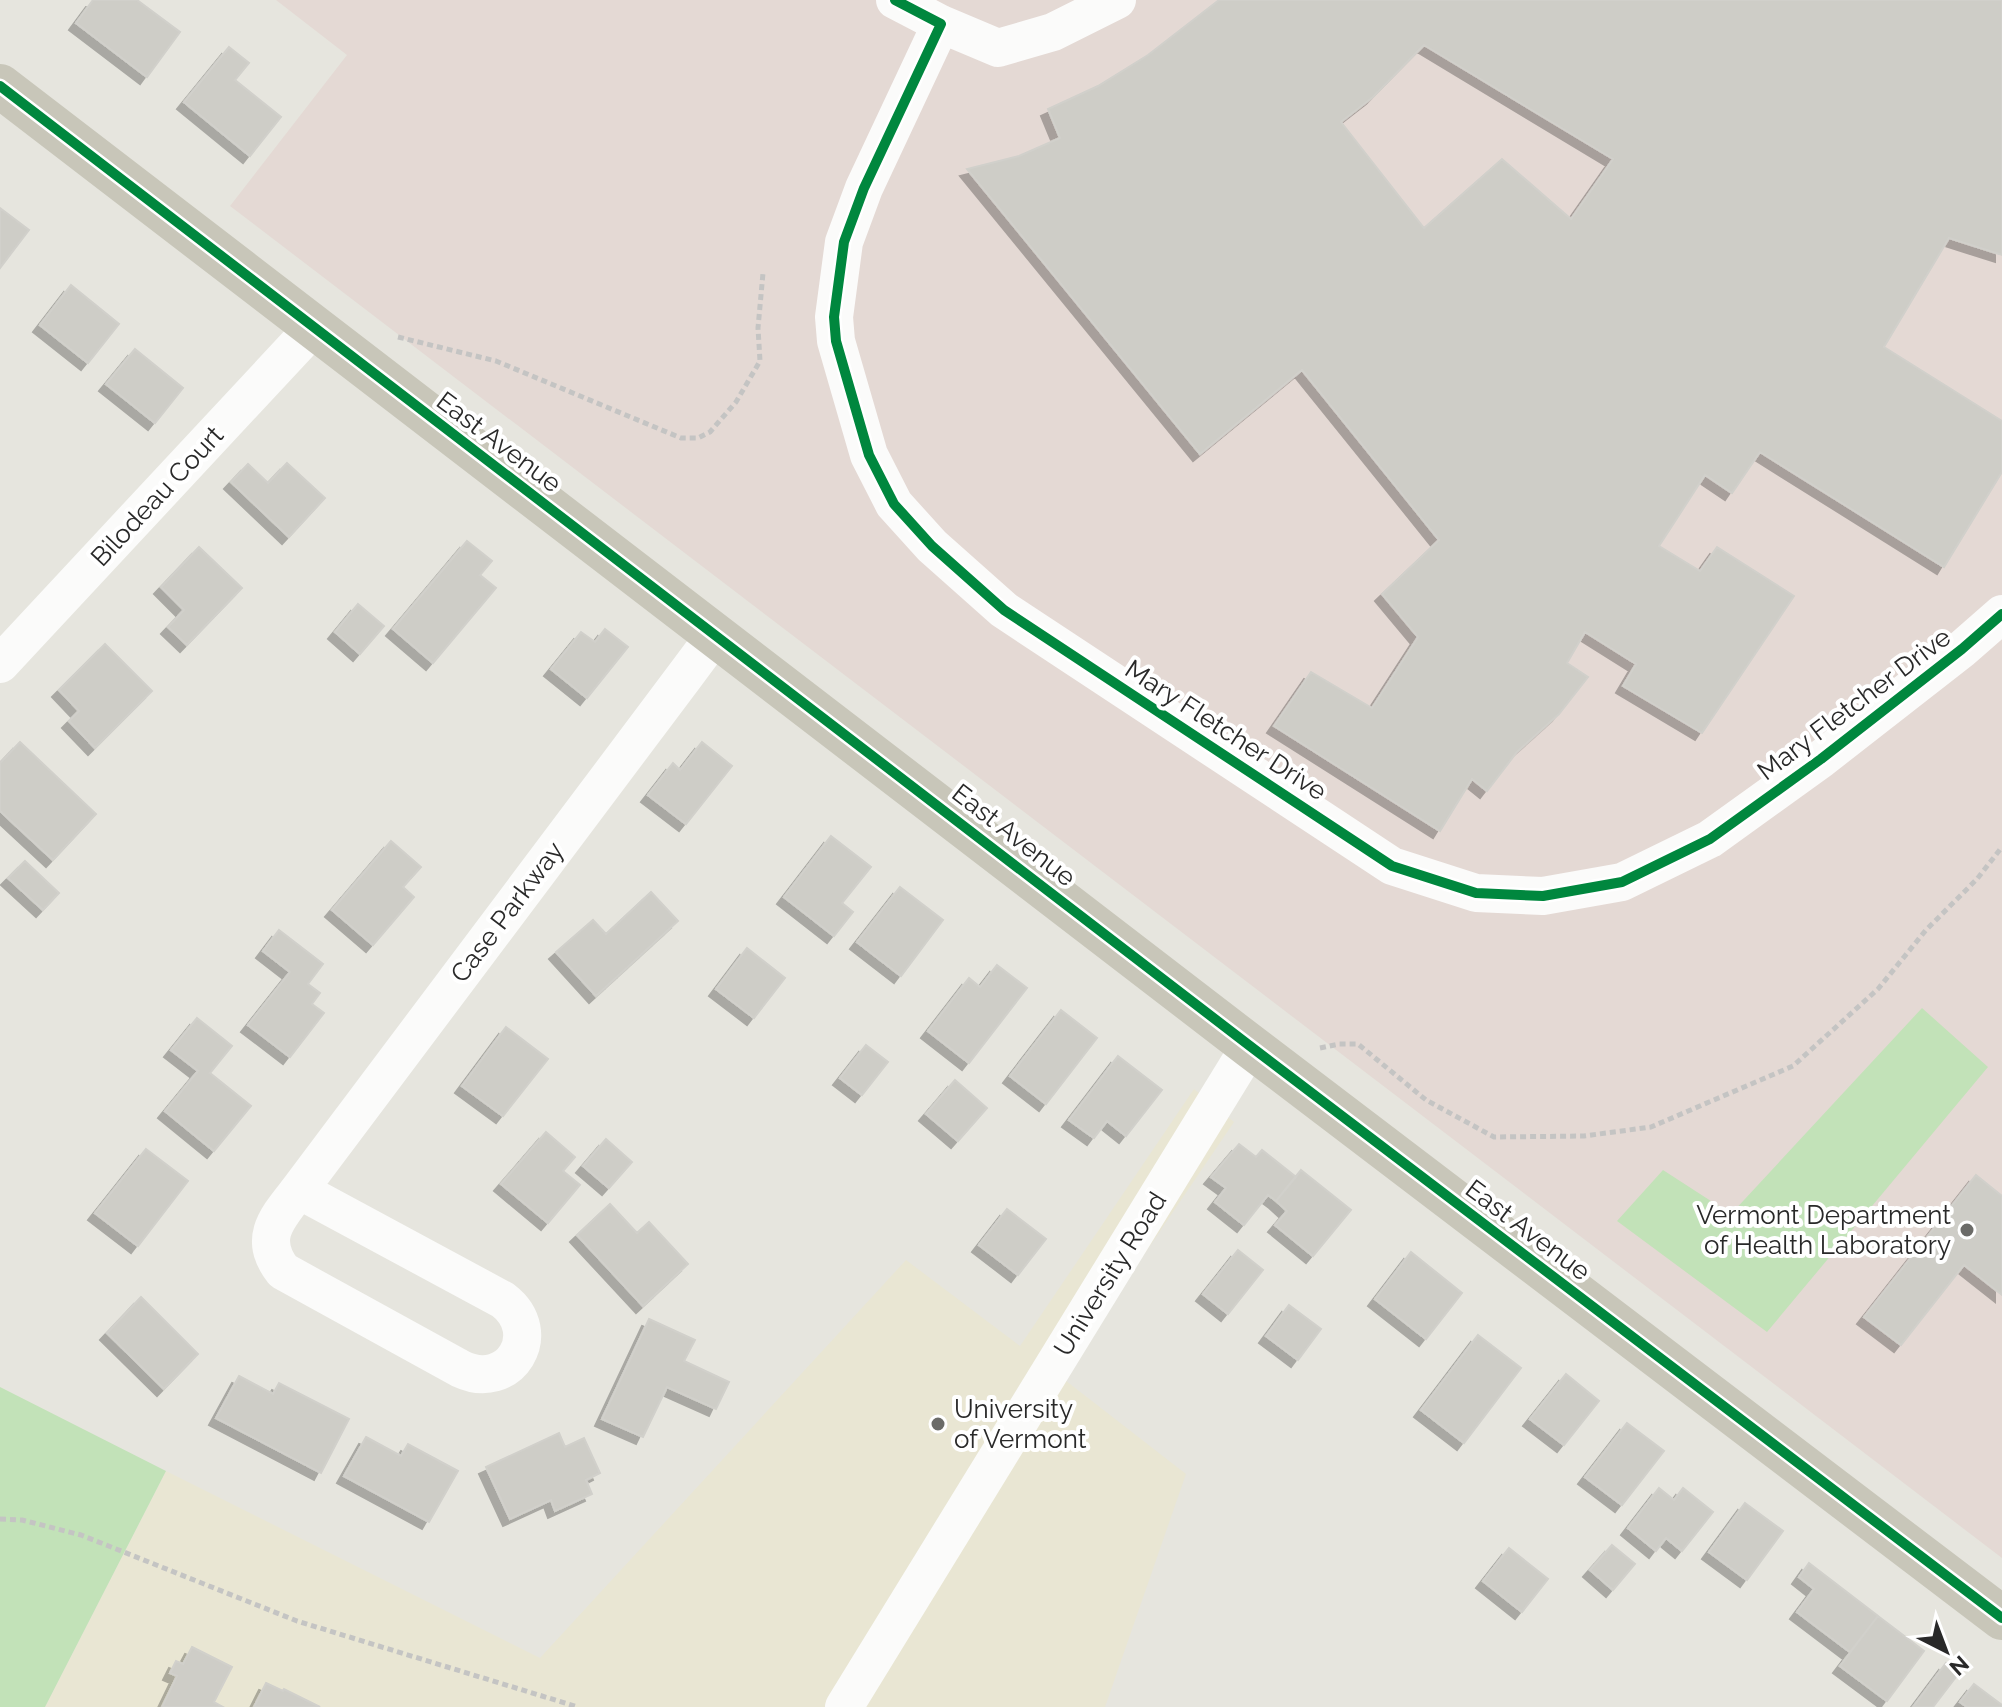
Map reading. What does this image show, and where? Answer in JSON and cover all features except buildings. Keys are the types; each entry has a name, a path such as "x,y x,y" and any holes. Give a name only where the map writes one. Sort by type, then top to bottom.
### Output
{"main road":[{"name":"East Avenue","path":"0,86 1250,1046 2002,1618"}],"street":[{"path":"895,0 998,48 1053,32 1117,0"},
{"name":"Mary Fletcher Drive","path":"941,24 864,188 844,242 834,317 836,341 869,455 894,504 932,546 1004,610 1392,866 1476,893 1543,896 1622,882 1710,839 1821,759 2002,614"},
{"name":"Bilodeau Court","path":"0,664 314,327"},
{"name":"Case Parkway","path":"299,1190 503,1300 515,1311 522,1325 522,1341 517,1356 499,1372 484,1375 469,1373 283,1271 271,1248 272,1232 279,1216 716,634"},
{"name":"University Road","path":"844,1707 1250,1046"}],"path":[{"path":"394,336 496,361 681,438 698,438 710,432 736,402 760,361 758,328 763,273"},
{"path":"1284,1072 1309,1050 1358,1044 1426,1100 1494,1137 1584,1136 1651,1127 1793,1066 1878,989 1926,930 1977,879 2002,847"},
{"path":"0,1519 22,1520 81,1535 297,1621 578,1707"}],"shaded area":[{"path":"276,0 2002,0 2002,1558 230,206 347,55"},
{"name":"University of Vermont","path":"1194,1089 1234,1122 1061,1377 1186,1474 1105,1707 45,1707 166,1471 540,1658 906,1260 1020,1346"}],"green space":[{"path":"1922,1008 1988,1067 1767,1332 1617,1221 1663,1170 1731,1214"},
{"path":"0,1387 166,1471 45,1707 0,1707"}],"cycle path":[{"path":"895,0 941,24 864,188 844,242 834,317 836,341 869,455 894,504 932,546 1004,610 1392,866 1476,893 1543,896 1622,882 1710,839 1821,759 2002,614"},
{"path":"0,86 1250,1046 2002,1618"}],"place":[{"name":"Vermont Department of Health Laboratory","path":"1967,1230"},
{"name":"University of Vermont","path":"938,1424"}]}
